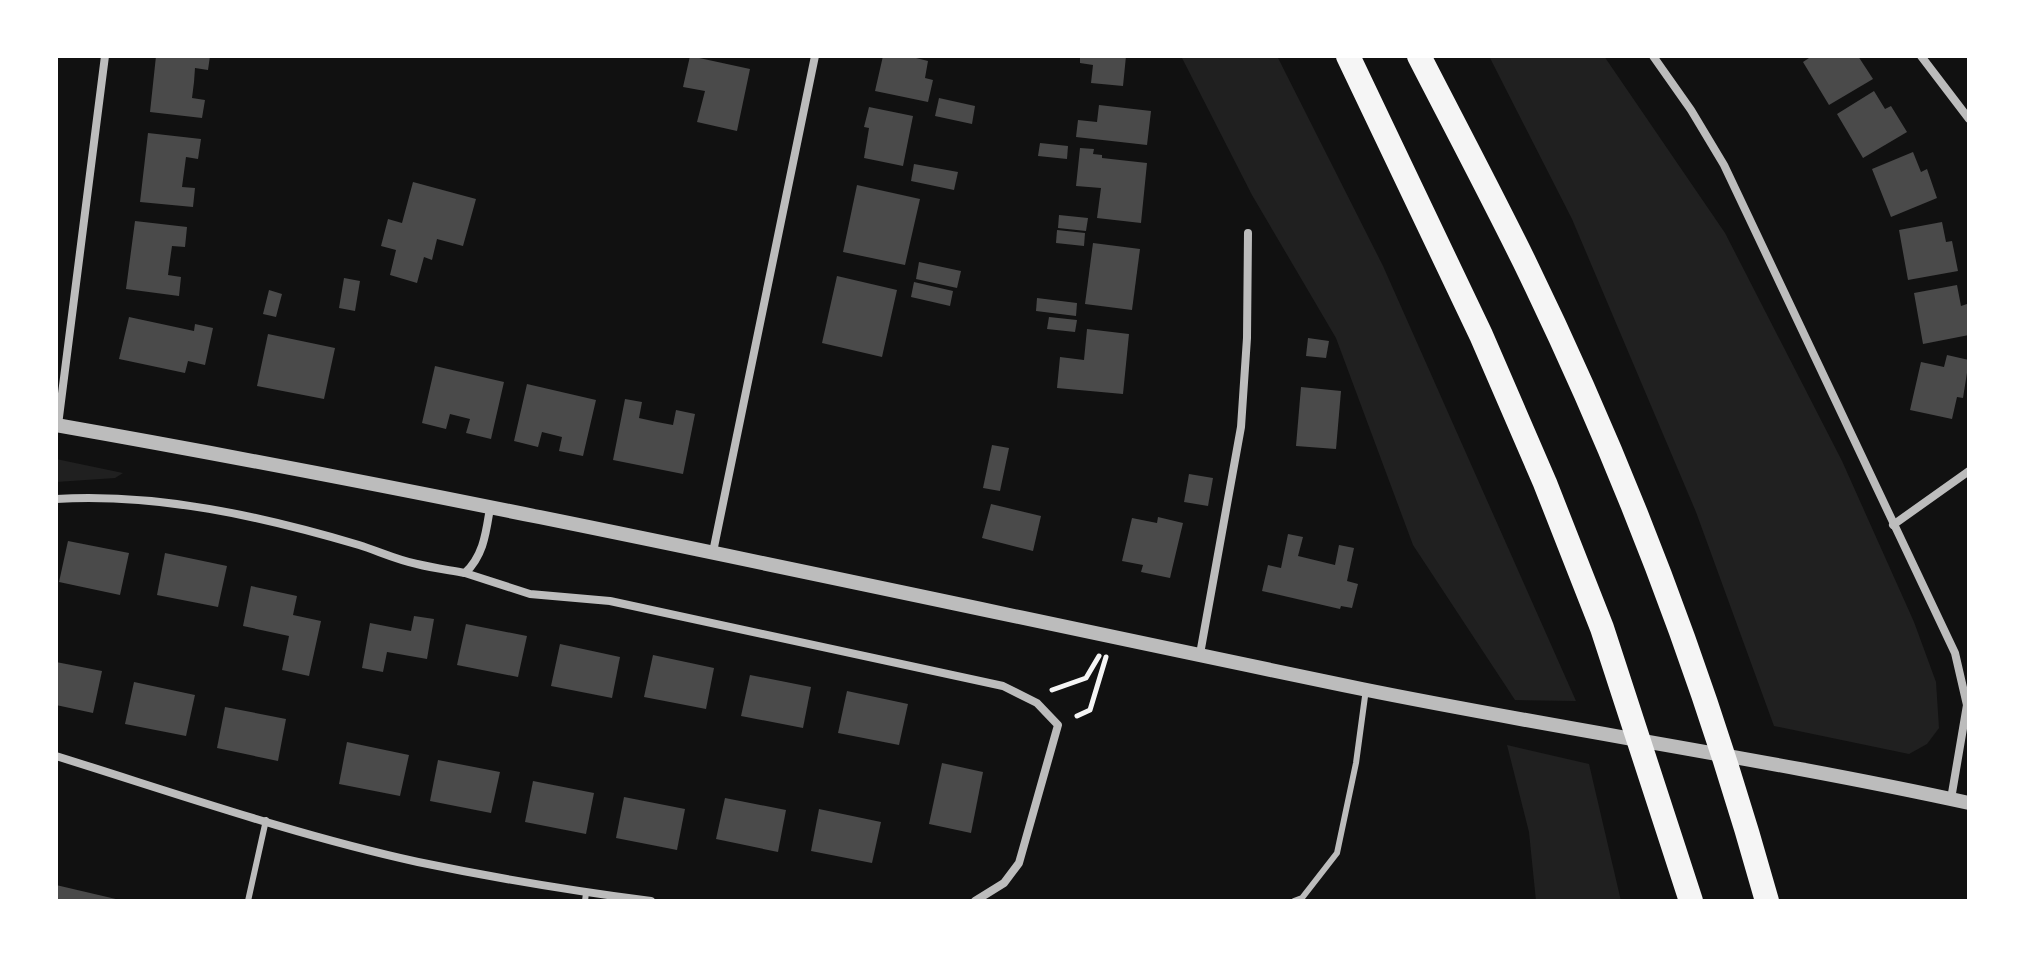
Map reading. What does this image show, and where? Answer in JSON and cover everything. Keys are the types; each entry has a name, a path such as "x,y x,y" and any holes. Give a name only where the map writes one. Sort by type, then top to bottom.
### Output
{"highway":[{"path":"1348,56 1481,335 1545,483 1602,628 1691,901"},
{"path":"1419,56 1525,263 1608,450 1683,637 1767,901"}],"street":[{"path":"105,56 57,425 713,552 1366,689 1969,803"},
{"path":"713,552 815,56"},
{"path":"1653,56 1724,165 1955,653 1967,705 1951,799"},
{"path":"1921,56 1969,119"},
{"path":"1200,654 1241,427 1247,338 1248,233"},
{"path":"1893,525 1969,471"},
{"path":"56,499 89,497 179,503 360,545 415,564 465,573 530,594 610,601 1003,686 1037,703 1058,725 1019,863 1004,883 975,901"},
{"path":"465,573 481,551 490,508"},
{"path":"56,756 266,820 416,861 586,897 651,901"}],"lane":[{"path":"1294,901 1302,898 1337,853 1356,763 1366,689"},
{"path":"248,901 266,820"}],"path":[{"path":"1037,703 1053,689 1086,678 1113,635"},
{"path":"1058,725 1090,710 1113,635"}],"shaded area":[{"path":"1181,56 1277,56 1383,266 1576,701 1515,700 1413,545 1336,338 1252,195"},
{"path":"1489,56 1604,56 1725,233 1842,461 1914,622 1936,682 1939,728 1927,744 1909,754 1774,726 1696,512 1572,219"},
{"path":"56,459 123,473 115,478 56,482"},
{"path":"1507,745 1589,764 1621,901 1536,901 1529,832"}],"building":[{"path":"156,56 210,56 208,70 195,68 192,98 205,100 202,118 150,112"},
{"path":"690,56 750,69 737,131 697,122 705,91 683,87"},
{"path":"883,56 908,56 928,61 925,78 933,80 928,102 875,91"},
{"path":"1080,56 1126,56 1123,86 1091,83 1093,65 1080,63"},
{"path":"1812,56 1858,56 1873,79 1829,105 1803,62"},
{"path":"1874,91 1885,109 1891,106 1907,132 1863,158 1837,114"},
{"path":"939,98 975,106 972,124 935,116"},
{"path":"1099,105 1151,111 1147,145 1076,137 1078,120 1097,122"},
{"path":"869,107 913,116 903,166 864,158 869,128 864,127"},
{"path":"148,133 201,139 198,159 186,157 182,187 195,188 193,207 140,202"},
{"path":"1040,143 1068,146 1067,159 1038,156"},
{"path":"1080,148 1094,149 1093,154 1102,155 1102,158 1147,163 1141,223 1097,218 1101,188 1076,186"},
{"path":"1913,152 1921,172 1927,169 1937,198 1891,217 1872,169"},
{"path":"914,164 958,172 954,190 911,181"},
{"path":"413,182 476,199 463,246 437,239 432,260 424,257 417,283 390,275 396,250 381,246 388,219 402,223"},
{"path":"857,185 920,199 905,265 843,252"},
{"path":"1059,215 1088,218 1086,231 1058,228"},
{"path":"135,221 187,227 185,247 172,246 168,275 181,277 179,296 126,289"},
{"path":"1942,222 1946,242 1952,241 1958,271 1908,280 1899,230"},
{"path":"1057,230 1085,233 1084,246 1056,243"},
{"path":"1093,243 1140,249 1132,310 1085,304"},
{"path":"919,262 961,271 957,288 916,279"},
{"path":"837,276 897,290 882,357 822,343"},
{"path":"344,278 360,281 355,311 339,308"},
{"path":"914,282 953,291 950,306 911,297"},
{"path":"1957,285 1961,306 1967,304 1969,335 1923,344 1914,293"},
{"path":"269,290 282,294 276,317 263,314"},
{"path":"1037,298 1077,303 1076,316 1036,311"},
{"path":"129,317 194,331 195,324 213,328 205,365 188,361 185,373 119,359"},
{"path":"1049,317 1077,320 1075,332 1047,329"},
{"path":"1087,329 1129,334 1123,394 1057,388 1060,357 1084,360"},
{"path":"268,334 335,348 324,399 257,386"},
{"path":"1308,338 1329,341 1326,358 1306,356"},
{"path":"1947,355 1969,360 1963,398 1957,397 1952,419 1910,410 1921,362 1944,367"},
{"path":"435,366 504,382 491,439 466,433 470,419 450,414 446,429 422,423"},
{"path":"527,384 596,400 583,456 559,451 562,437 542,432 538,447 514,441"},
{"path":"1301,387 1341,391 1336,449 1296,446"},
{"path":"625,399 642,402 639,418 657,422 673,425 676,410 695,414 683,474 613,460"},
{"path":"992,445 1009,448 1000,491 983,488"},
{"path":"1189,474 1213,478 1208,506 1184,502"},
{"path":"991,504 1041,516 1033,551 982,538"},
{"path":"1158,517 1183,523 1170,578 1141,572 1143,565 1122,561 1132,518 1157,523"},
{"path":"1288,534 1303,537 1298,556 1335,565 1339,545 1354,548 1347,581 1358,584 1352,608 1341,606 1340,609 1262,591 1268,565 1281,568"},
{"path":"68,541 129,553 120,595 59,582"},
{"path":"165,553 227,566 218,607 157,595"},
{"path":"251,586 297,596 293,615 321,621 309,676 282,670 289,636 243,626"},
{"path":"414,616 434,619 427,659 387,652 383,672 362,668 370,623 411,631"},
{"path":"466,624 527,636 518,677 457,665"},
{"path":"560,644 620,657 612,698 551,686"},
{"path":"653,655 714,668 706,709 644,697"},
{"path":"56,662 102,671 93,713 56,705"},
{"path":"750,675 811,687 803,728 741,716"},
{"path":"134,682 195,695 186,736 125,724"},
{"path":"847,691 908,704 899,745 838,733"},
{"path":"225,707 286,719 278,761 217,748"},
{"path":"347,742 409,755 400,796 339,784"},
{"path":"438,760 500,772 491,813 430,801"},
{"path":"942,763 983,772 971,833 929,824"},
{"path":"533,781 594,793 586,834 525,822"},
{"path":"624,797 685,809 677,850 616,838"},
{"path":"725,798 786,810 778,852 716,839"},
{"path":"819,809 881,822 872,863 811,851"},
{"path":"56,885 120,900 56,901"}]}
